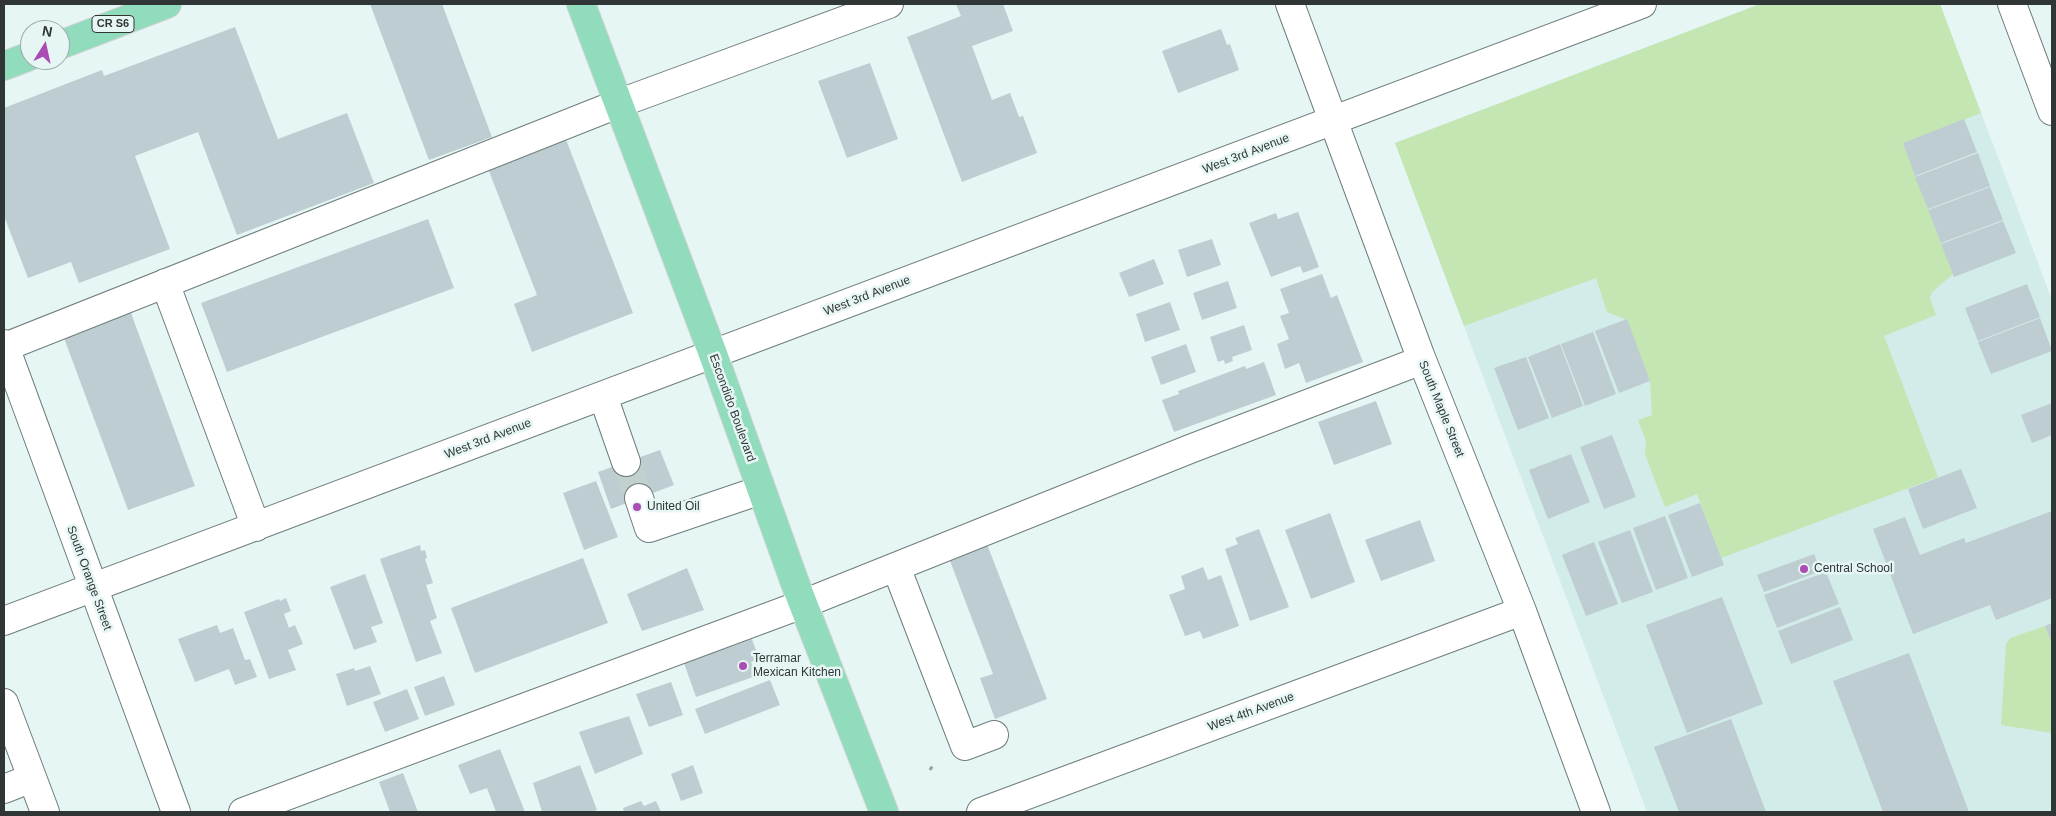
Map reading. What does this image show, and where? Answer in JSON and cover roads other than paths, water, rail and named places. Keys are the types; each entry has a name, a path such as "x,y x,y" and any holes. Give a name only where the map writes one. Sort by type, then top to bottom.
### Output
{"main road":[{"name":"CR S6","path":"70,41 167,4"},
{"name":"Escondido Boulevard","path":"581,4 620,103 713,354 803,604 884,812"},
{"path":"4,66 20,60"}],"street":[{"path":"4,345 620,103 889,4"},
{"name":"South Maple Street","path":"1290,4 1422,360 1522,611 1596,812"},
{"name":"West 3rd Avenue","path":"4,621 1642,4"},
{"path":"2012,4 2052,111"},
{"path":"165,283 256,527"},
{"name":"South Orange Street","path":"4,345 176,812"},
{"path":"243,812 803,604 1422,360"},
{"path":"603,396 626,462"},
{"path":"639,498 649,528 761,490"},
{"path":"896,567 966,746 994,735"},
{"name":"West 4th Avenue","path":"981,812 1522,611"},
{"path":"4,703 45,812"},
{"path":"4,789 32,778"}],"tunnel":[{"path":"626,462 639,498"}],"place":[{"name":"United Oil","path":"637,507"},
{"name":"Central School","path":"1804,569"},
{"name":"Terramar Mexican Kitchen","path":"743,666"}]}
